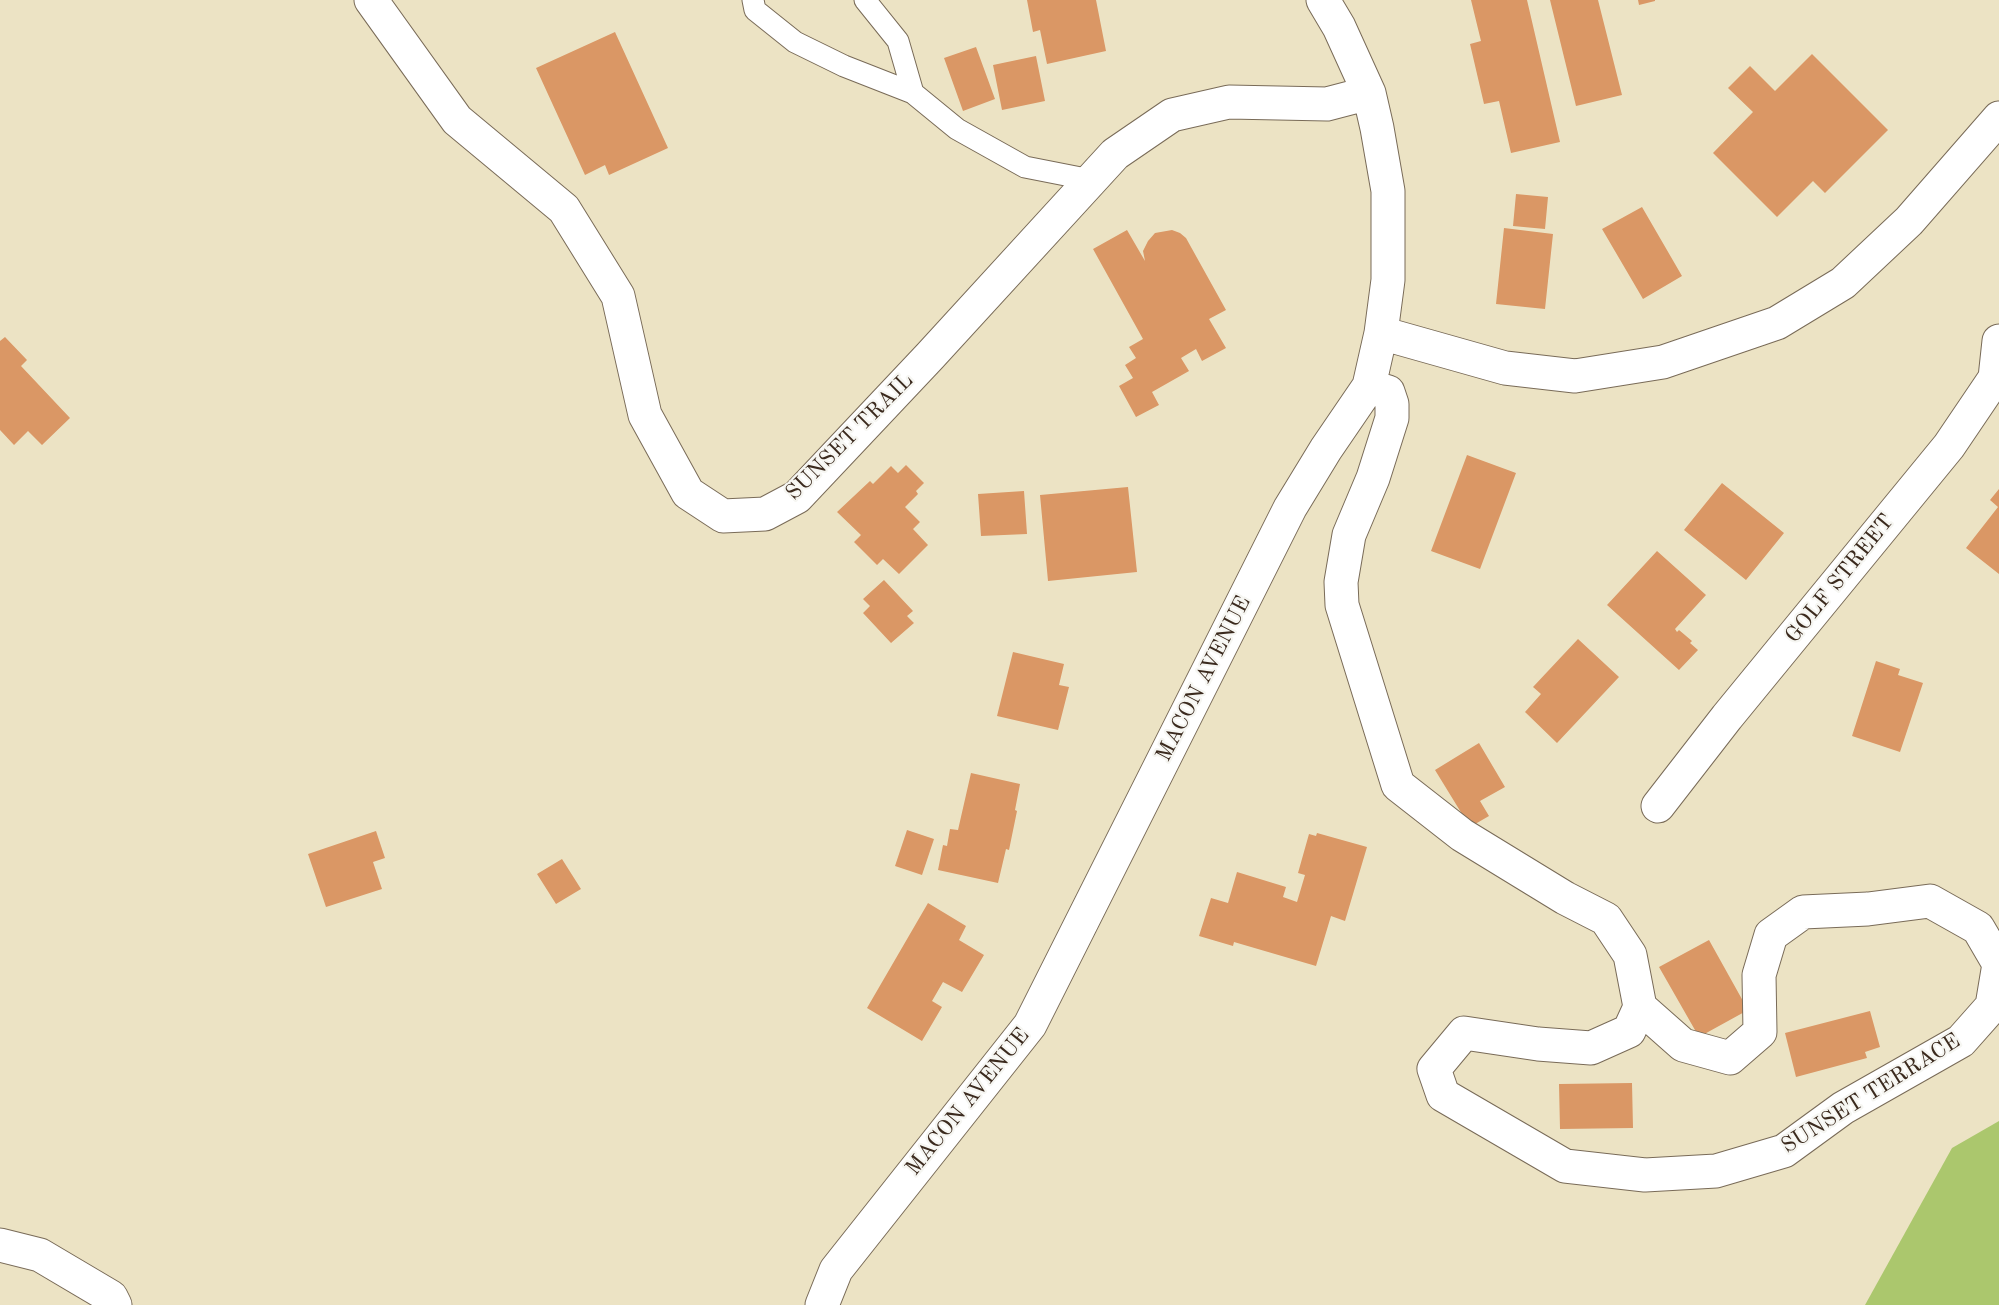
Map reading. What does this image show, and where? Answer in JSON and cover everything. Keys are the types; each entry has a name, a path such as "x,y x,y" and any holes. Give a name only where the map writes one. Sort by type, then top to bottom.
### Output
{"street":[{"name":"SUNSET TRAIL","path":"371,0 457,120 564,209 618,296 645,415 688,493 723,516 765,514 797,497 1115,154 1172,115 1228,102 1327,104 1369,93"},
{"name":"MACON AVENUE","path":"822,1305 836,1269 1030,1025 1290,508 1326,448 1369,386 1381,333 1388,280 1388,191 1369,93 1323,0"},
{"path":"1381,333 1505,368 1575,376 1663,362 1778,322 1843,283 1909,221 1999,118"},
{"name":"GOLF STREET","path":"1658,806 1726,717 1948,446 1995,378 1999,341"},
{"path":"1369,386 1388,392 1392,404 1392,418 1374,478 1349,535 1341,582 1342,604 1398,785 1462,835 1564,898 1606,919 1630,955 1640,1006"},
{"name":"SUNSET TERRACE","path":"1930,901 1988,920 1999,964 1992,1006 1961,1041 1843,1108 1784,1151 1716,1171 1645,1175 1565,1166 1443,1095 1434,1069 1464,1033 1538,1044 1591,1048 1629,1031 1640,1006 1683,1045 1730,1058 1760,1032 1759,975 1771,935 1803,912 1868,909 1930,901"},
{"path":"0,1245 40,1255 111,1297 115,1305"}],"lane":[{"path":"753,0 755,10 795,42 844,66 913,93 957,129 1025,167 1091,180"},
{"path":"865,0 898,41 913,93"}],"green space":[{"path":"1999,1121 1999,1305 1865,1305 1952,1148"}],"building":[{"path":"1027,0 1096,0 1106,51 1047,64 1040,30 1033,32"},
{"path":"1471,0 1527,0 1560,142 1511,153 1499,101 1484,104 1470,44 1481,41"},
{"path":"1550,0 1598,0 1622,95 1576,106"},
{"path":"1638,0 1655,0 1655,1 1639,5"},
{"path":"615,32 668,148 609,175 605,165 585,175 536,68"},
{"path":"976,47 995,99 963,111 944,58"},
{"path":"1812,54 1888,130 1825,193 1813,181 1777,217 1713,153 1753,112 1728,88 1750,66 1775,91"},
{"path":"1036,56 1045,101 1002,110 993,65"},
{"path":"1516,194 1548,197 1545,229 1513,226"},
{"path":"1642,207 1682,276 1643,299 1602,229"},
{"path":"1504,228 1553,234 1545,309 1496,304"},
{"path":"1127,230 1145,261 1143,251 1155,233 1172,230 1180,233 1186,238 1226,310 1209,319 1226,348 1202,361 1196,349 1181,358 1189,371 1152,392 1159,405 1136,417 1119,386 1133,378 1125,365 1136,358 1129,347 1143,339 1093,249"},
{"path":"5,337 27,360 21,366 70,418 42,445 28,431 14,445 0,430 0,341"},
{"path":"1467,455 1516,473 1480,569 1431,551"},
{"path":"906,465 924,483 916,491 918,494 905,507 920,522 913,529 928,545 899,574 883,559 877,565 854,542 861,535 837,512 870,481 873,484 891,466 898,473"},
{"path":"1722,483 1784,533 1746,580 1684,530"},
{"path":"1128,487 1137,572 1048,581 1040,495"},
{"path":"1999,489 1999,574 1966,548 1998,507 1990,500"},
{"path":"1024,491 1027,534 981,536 978,494"},
{"path":"1657,551 1706,595 1675,629 1692,641 1690,643 1698,650 1679,670 1607,605"},
{"path":"884,580 913,611 907,616 914,623 891,643 863,613 870,606 863,599"},
{"path":"1578,639 1619,677 1557,743 1525,712 1541,694 1533,687"},
{"path":"1013,652 1064,664 1059,685 1069,687 1058,730 997,716"},
{"path":"1876,661 1900,669 1898,675 1923,683 1900,752 1852,736"},
{"path":"1479,743 1505,787 1480,801 1489,816 1470,827 1435,770"},
{"path":"971,773 1020,784 1009,850 1006,849 998,883 938,870 943,845 947,846 950,829 958,830"},
{"path":"907,830 934,839 922,875 895,866"},
{"path":"376,831 385,858 373,862 382,889 326,907 308,854"},
{"path":"1317,833 1367,847 1345,921 1331,916 1316,966 1234,942 1233,946 1199,936 1211,898 1228,903 1237,872 1286,887 1283,897 1297,902 1305,875 1298,873 1309,834 1316,836"},
{"path":"562,859 581,889 556,904 537,874"},
{"path":"928,903 966,926 959,940 984,955 962,992 943,982 932,1001 942,1007 922,1041 867,1008"},
{"path":"1709,940 1748,1010 1699,1037 1659,967"},
{"path":"1870,1011 1880,1047 1865,1052 1867,1058 1796,1077 1785,1033"},
{"path":"1632,1083 1633,1128 1560,1129 1559,1084"}]}
